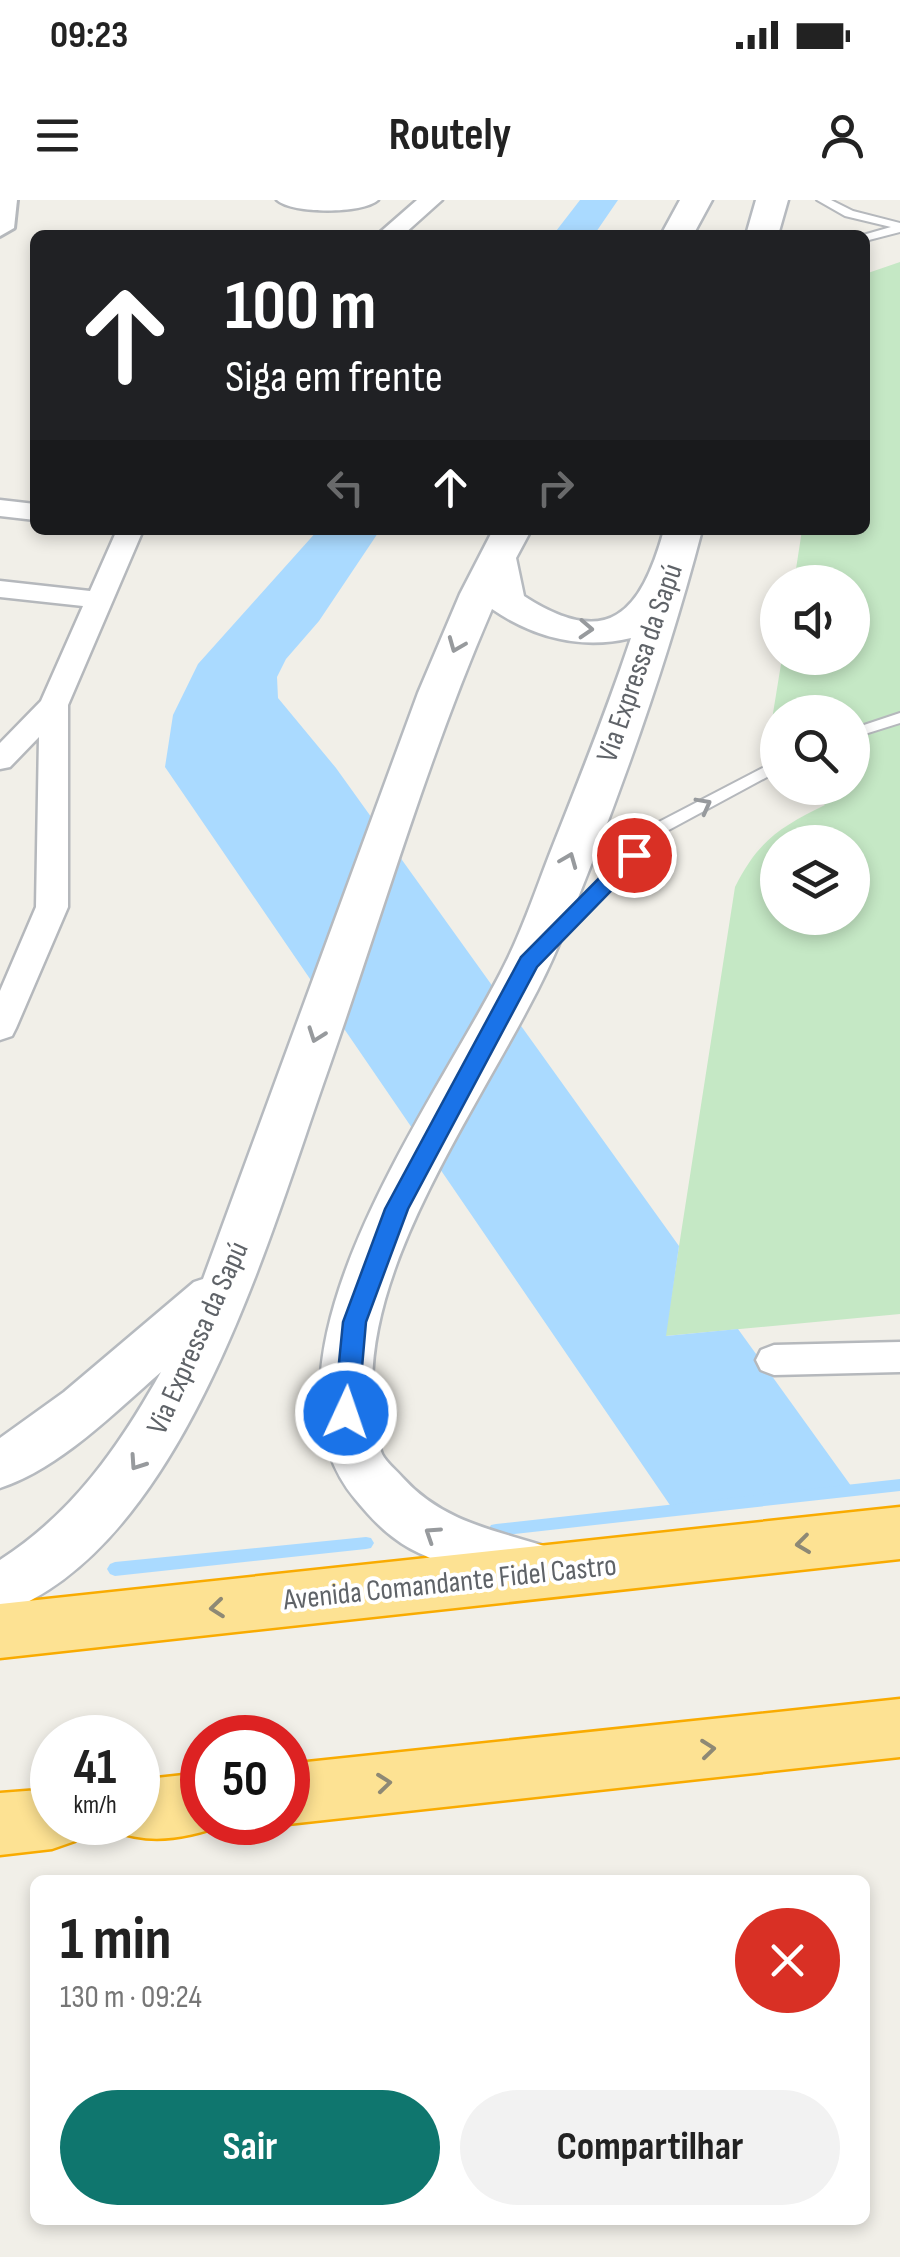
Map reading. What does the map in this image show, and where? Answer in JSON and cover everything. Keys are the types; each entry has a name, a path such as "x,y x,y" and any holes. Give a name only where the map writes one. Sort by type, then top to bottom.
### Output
{"highway":[{"name":"Avenida Comandante Fidel Castro","path":"0,1631 900,1533"},
{"path":"310,1792 900,1728"}],"main road":[{"path":"680,230 696,200"},
{"path":"763,230 772,200"},
{"name":"Via Expressa da Sapú","path":"557,1573 442,1542 392,1506 356,1460 346,1413 354,1322 396,1209 528,962 598,786 682,535"},
{"path":"504,543 506,600 548,626 610,630 631,624 646,613 670,577"},
{"name":"Via Expressa da Sapú","path":"0,1590 70,1540 118,1490 151,1442 228,1283 453,650 504,543"},
{"path":"0,1466 88,1404 228,1283"}],"street":[{"path":"0,228 2,200"},
{"path":"288,200 326,204 367,200"},
{"path":"396,230 431,200"},
{"path":"0,508 30,511"},
{"path":"0,760 54,705 128,535"},
{"path":"0,590 100,600"},
{"path":"0,1028 52,907 54,705"},
{"path":"774,1360 900,1357"}],"lane":[{"path":"822,200 849,214 900,228"},
{"path":"870,237 900,228"},
{"path":"870,728 900,718"},
{"path":"528,962 660,828 760,775"}],"green space":[{"path":"900,262 900,1314 665,1336 735,887 760,849 760,935 870,935 870,825 789,825 825,805 870,805 870,695 776,695 779,675 870,675 870,565 797,565 801,535 870,535 870,272"}],"water":[{"path":"580,200 618,200 597,230 557,230"},
{"path":"314,535 377,535 319,621 286,659 277,677 278,698 336,768 679,1246 666,1336 738,1329 854,1490 674,1511 165,767 173,715 198,664"}],"waterway":[{"path":"496,1530 900,1485"},
{"path":"115,1569 366,1543"}],"route":[{"path":"346,1413 354,1322 396,1209 528,962 634,855"}]}
